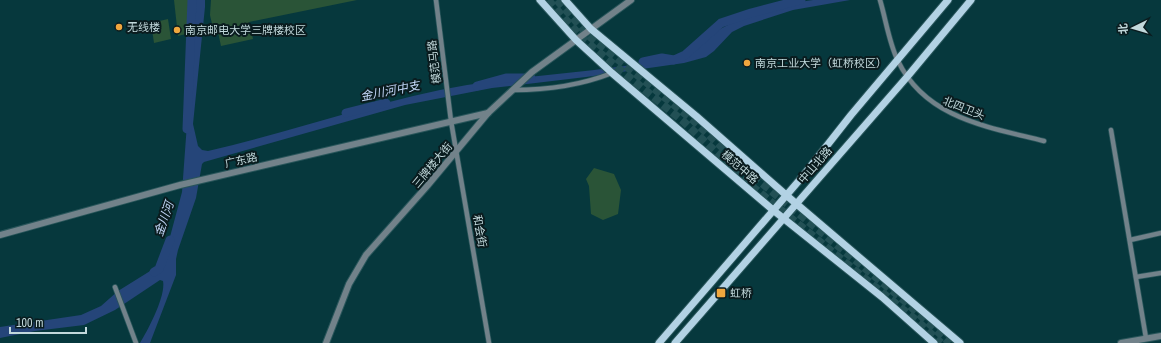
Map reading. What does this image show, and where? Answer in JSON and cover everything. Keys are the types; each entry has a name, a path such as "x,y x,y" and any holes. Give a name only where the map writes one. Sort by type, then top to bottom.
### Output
{"main road":[{"name":"模范中路","path":"540,0 576,40 612,73 773,210 882,297 934,343"},
{"name":"模范中路","path":"565,0 591,29 696,116 796,204 960,343"},
{"name":"中山北路","path":"659,343 786,195 948,0"},
{"name":"中山北路","path":"675,343 907,77 971,0"}],"street":[{"name":"模范马路","path":"436,0 451,121"},
{"name":"三牌楼大街","path":"326,343 349,284 366,255 457,151 488,113 532,72 631,0"},
{"name":"北四卫头","path":"881,2 898,60 907,77 933,105 969,122 1044,142"},
{"path":"512,90 564,87 597,79 612,73"},
{"name":"广东路","path":"0,236 180,184 488,113"},
{"name":"和会街","path":"451,121 490,343"},
{"path":"1111,130 1146,338"},
{"path":"1130,240 1161,233"},
{"path":"1136,277 1161,273"},
{"path":"115,287 135,342"},
{"path":"1121,343 1161,336"}],"green space":[{"path":"174,0 192,0 190,33 178,36"},
{"path":"211,0 357,0 249,22 253,39 221,46 216,23 212,24 210,15"},
{"path":"168,19 171,39 154,43 151,23"},
{"path":"594,168 614,174 621,190 618,214 603,220 591,214 589,186 586,179"}],"water":[{"path":"196,0 205,0 205,7 193,124 198,146 202,150 208,151 369,107 434,91 493,81 598,70 676,57 689,52 724,27 755,14 813,0 850,0 793,10 744,26 732,32 714,51 706,57 684,63 586,77 492,88 405,105 204,162 202,164 196,198 178,250 176,259 176,275 150,343 140,343 152,322 162,295 163,281 160,280 115,310 84,325 35,331 0,338 0,327 81,315 101,306 118,291 163,263 182,192"}],"waterway":[{"name":"金川河","path":"187,129 192,0"},
{"name":"金川河中支","path":"643,62 662,58 674,60 685,55 721,23 751,13 801,0"},
{"name":"金川河中支","path":"477,86 506,78 531,78"},
{"name":"金川河中支","path":"346,113 386,103"},
{"name":"金川河","path":"154,272 159,269 170,240"}],"tunnel":[{"path":"548,0 584,40 684,122 754,188 917,321 941,343"},
{"path":"557,0 589,36 694,121 752,175 906,302 950,343"}],"place":[{"name":"无线楼","path":"119,27"},
{"name":"南京邮电大学三牌楼校区","path":"177,30"},
{"name":"南京工业大学（虹桥校区）","path":"747,63"},
{"name":"虹桥","path":"721,293"}]}
